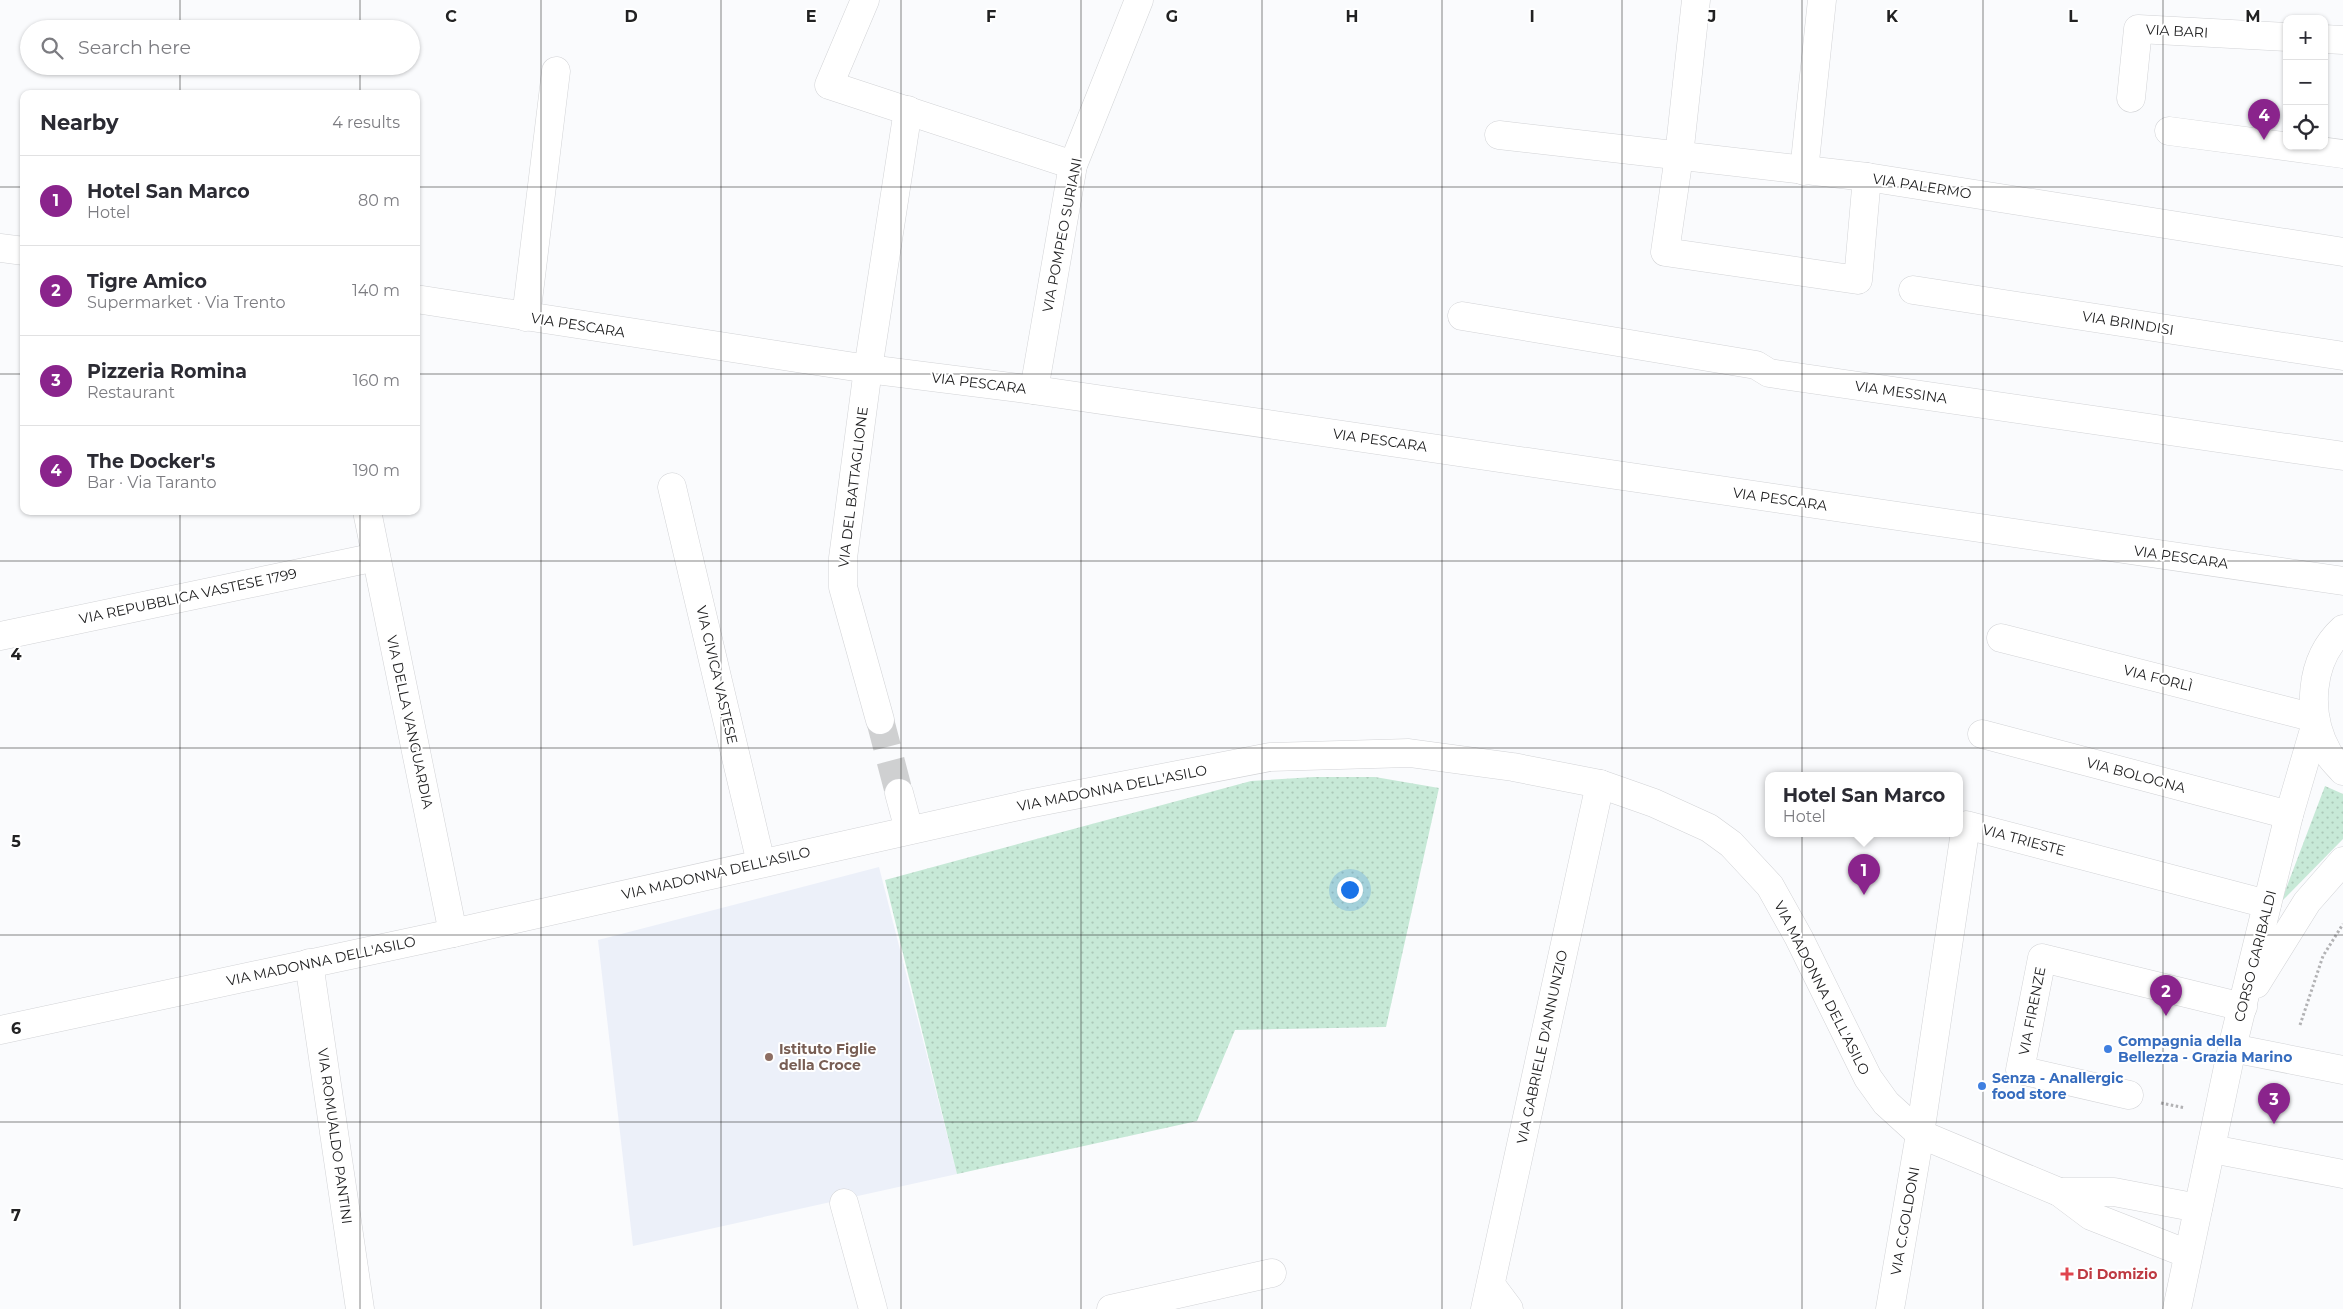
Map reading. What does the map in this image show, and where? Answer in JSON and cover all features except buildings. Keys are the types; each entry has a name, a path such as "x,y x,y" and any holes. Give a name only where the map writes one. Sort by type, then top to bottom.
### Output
{"street":[{"path":"865,0 829,86 908,110 1073,165"},
{"name":"VIA POMPEO SURIANI","path":"1034,390 1073,165 1139,0"},
{"path":"1696,0 1679,156 1665,252 1858,280 1867,177"},
{"path":"1804,171 1822,0"},
{"name":"VIA BARI","path":"2131,98 2138,29 2283,37"},
{"path":"2328,39 2343,40"},
{"path":"526,317 556,71"},
{"name":"VIA DEL BATTAGLIONE","path":"880,720 843,587 843,558 868,369 908,110"},
{"path":"2169,131 2343,154"},
{"name":"VIA PALERMO","path":"1498,135 1867,177 2343,252"},
{"path":"0,248 20,250"},
{"name":"VIA BRINDISI","path":"1913,290 2343,356"},
{"name":"VIA PESCARA","path":"420,300 868,369 1034,390 2343,581"},
{"name":"VIA MESSINA","path":"1462,316 1756,365 1769,373 2343,456"},
{"name":"VIA CIVICA VASTESE","path":"672,487 761,863"},
{"name":"VIA DELLA VANGUARDIA","path":"368,515 453,933"},
{"name":"VIA REPUBBLICA VASTESE 1799","path":"0,636 376,557"},
{"path":"2341,625 2324,653 2317,674 2314,696 2316,720 2328,754 2343,771"},
{"name":"VIA FORLÌ","path":"2001,638 2316,720"},
{"name":"CORSO GARIBALDI","path":"2177,1309 2232,1048 2289,815 2316,720"},
{"name":"VIA BOLOGNA","path":"1982,734 2289,815"},
{"name":"VIA MADONNA DELL'ASILO","path":"0,1030 453,933 1028,804 1270,757 1410,753 1513,767 1600,784 1654,803 1709,828 1738,851 1770,886 1800,938 1868,1078 1886,1103 1920,1134 2059,1192 2091,1216 2188,1254"},
{"name":"VIA GABRIELE D'ANNUNZIO","path":"1488,1297 1600,784"},
{"path":"899,793 909,830"},
{"name":"VIA TRIESTE","path":"1920,1134 1966,825 2268,904"},
{"path":"2243,1007 2307,902 2343,861"},
{"name":"VIA FIRENZE","path":"2129,1095 2020,1070 2042,958 2243,1007"},
{"name":"VIA ROMUALDO PANTINI","path":"309,964 360,1309"},
{"path":"2232,1048 2343,1070"},
{"name":"VIA C.GOLDONI","path":"1890,1309 1920,1134"},
{"path":"2212,1149 2343,1174"},
{"name":"VIA MADONNA DELL'ASILO","path":"2059,1192 2114,1192 2198,1208"},
{"path":"844,1203 873,1309"},
{"path":"1112,1309 1272,1273"},
{"path":"1488,1297 1510,1309"}],"path":[{"path":"2290,1059 2323,956 2343,924"},
{"path":"2129,1095 2219,1116"}],"shaded area":[{"name":"Istituto Figlie della Croce","path":"879,867 957,1174 633,1246 598,940"}],"green space":[{"path":"1314,777 1375,777 1439,788 1386,1027 1235,1030 1197,1121 957,1174 885,880 1251,781"},
{"path":"2325,786 2343,794 2343,839 2281,902"}],"tunnel":[{"path":"880,720 899,793"}],"place":[{"name":"The Docker's","path":"2264,140"},
{"name":"Hotel San Marco","path":"1864,895"},
{"name":"Tigre Amico","path":"2166,1016"},
{"name":"Compagnia della Bellezza - Grazia Marino","path":"2108,1049"},
{"name":"Istituto Figlie della Croce","path":"769,1057"},
{"name":"Senza - Anallergic food store","path":"1982,1086"},
{"name":"Pizzeria Romina","path":"2274,1124"},
{"name":"Di Domizio","path":"2067,1274"}]}
